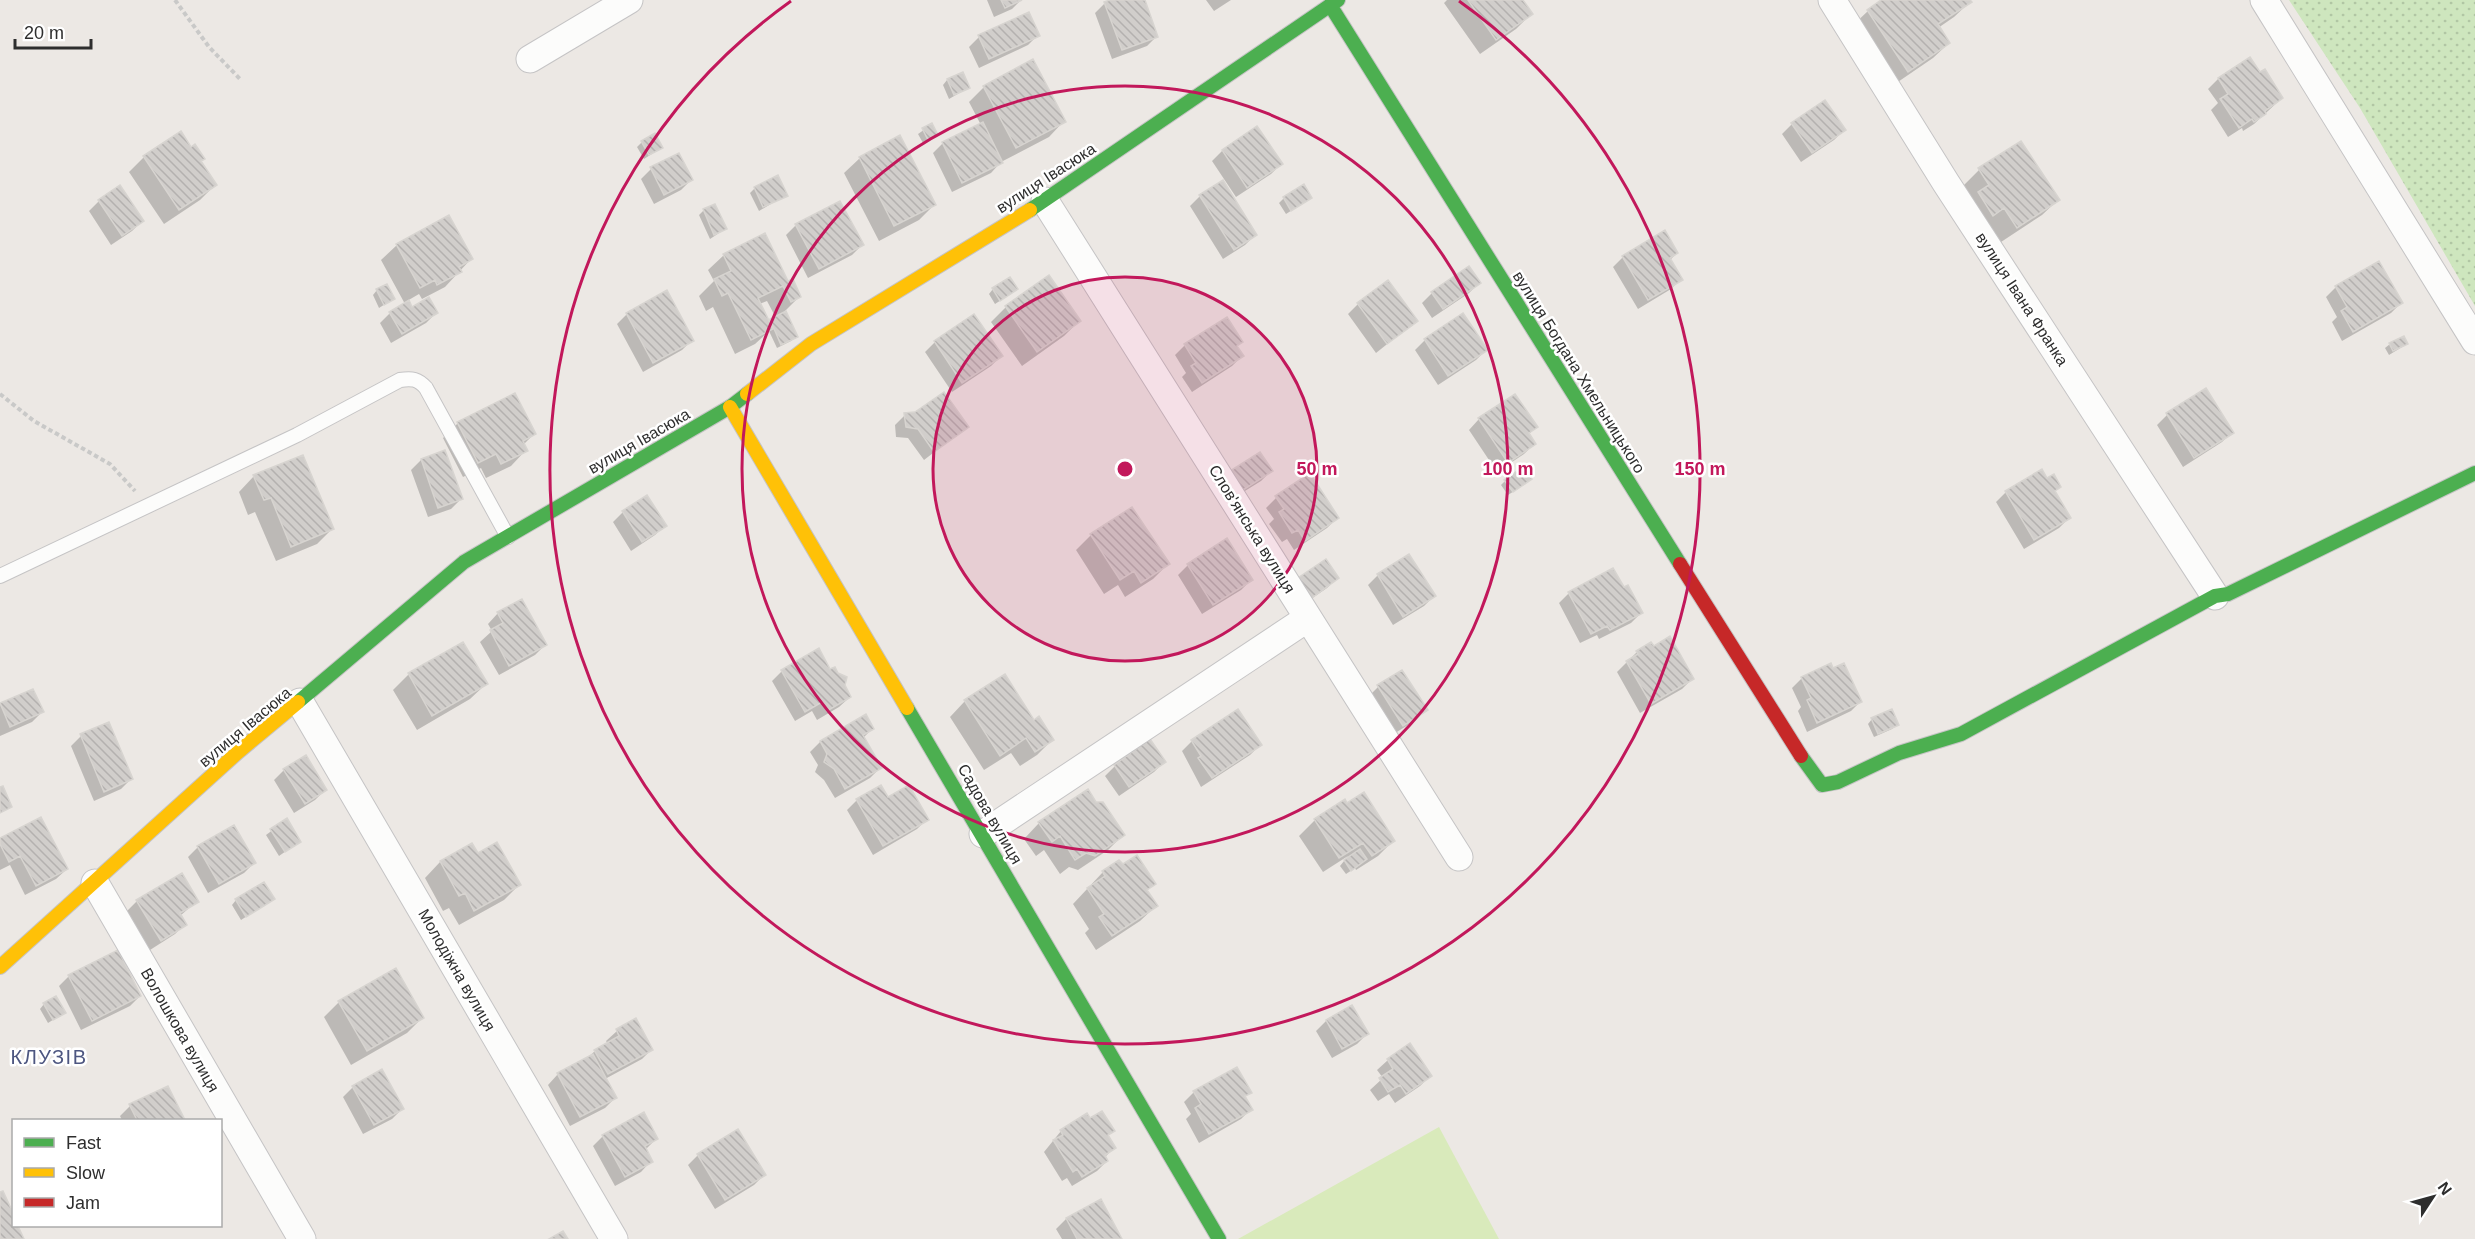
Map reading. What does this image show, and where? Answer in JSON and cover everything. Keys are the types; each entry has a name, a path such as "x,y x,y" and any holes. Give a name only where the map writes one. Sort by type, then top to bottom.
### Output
{"street":[{"path":"530,59 629,0"},
{"name":"вулиця Івана Франка","path":"1832,0 1953,193 2215,596"},
{"path":"2264,0 2475,341"},
{"name":"вулиця Богдана Хмельницького","path":"1334,3 1798,752 1822,785 1838,782 1899,753 1961,734 2215,596"},
{"name":"вулиця Івасюка","path":"0,967 238,752 464,562 730,407 811,344 1045,201 1334,3"},
{"name":"Слов'янська вулиця","path":"1045,201 1459,857"},
{"name":"Садова вулиця","path":"730,407 1220,1239"},
{"path":"2215,596 2228,594 2475,473"},
{"path":"983,834 1308,618"},
{"name":"Молодіжна вулиця","path":"300,702 614,1239"},
{"name":"Волошкова вулиця","path":"95,883 302,1239"}],"lane":[{"path":"0,576 297,435 400,380 410,378 419,381 426,388 508,537"}],"path":[{"path":"175,0 209,47 240,79"},
{"path":"0,394 33,421 110,464 149,506"}],"green space":[{"path":"2289,0 2475,0 2475,306 2360,108"},
{"path":"1439,1127 1499,1239 1238,1239"}],"building":[{"path":"1001,0 1022,0 1005,8"},
{"path":"1145,0 1158,37 1122,50 1104,2"},
{"path":"1468,0 1523,0 1533,14 1496,40"},
{"path":"1881,0 1970,0 1972,2 1938,24 1950,43 1908,72 1867,10"},
{"path":"1029,12 1040,36 989,59 978,35"},
{"path":"2250,57 2260,72 2265,69 2283,98 2265,111 2266,114 2254,122 2252,119 2239,128 2220,99 2228,94 2218,78"},
{"path":"1033,59 1066,122 1016,148 983,86"},
{"path":"963,72 970,88 954,95 947,79"},
{"path":"1825,100 1846,130 1812,153 1791,123"},
{"path":"983,122 1003,163 962,183 942,142"},
{"path":"932,123 938,135 928,140 922,128"},
{"path":"1257,126 1283,164 1247,188 1222,150"},
{"path":"181,131 191,147 195,144 205,159 201,161 217,185 179,210 143,156"},
{"path":"655,133 663,148 649,155 641,141"},
{"path":"900,135 936,205 894,226 859,157"},
{"path":"2021,141 2060,200 2017,228 2004,208 1993,216 1978,192 1989,185 1978,168"},
{"path":"679,153 693,180 664,195 650,167"},
{"path":"778,175 788,196 763,207 754,187"},
{"path":"1223,180 1257,235 1234,250 1199,195"},
{"path":"1304,184 1312,198 1291,211 1283,197"},
{"path":"120,185 144,221 122,236 98,200"},
{"path":"840,201 864,245 819,269 795,224"},
{"path":"715,204 727,229 714,235 703,209"},
{"path":"449,215 473,259 459,267 462,272 437,285 435,280 420,288 396,244"},
{"path":"1665,230 1678,253 1670,258 1683,280 1648,300 1622,256"},
{"path":"765,233 788,281 793,279 801,297 791,302 783,286 758,298 773,329 751,340 728,293 722,296 714,279 731,271 723,254"},
{"path":"2379,261 2403,303 2353,332 2341,311 2347,307 2335,286"},
{"path":"1469,266 1481,283 1443,309 1431,292"},
{"path":"1049,275 1081,321 1037,352 1005,306"},
{"path":"1010,277 1018,289 1000,301 992,288"},
{"path":"1388,280 1418,321 1387,344 1357,303"},
{"path":"387,284 395,299 384,305 376,289"},
{"path":"667,290 694,341 653,363 626,313"},
{"path":"429,297 438,313 402,334 389,312 409,300 412,307"},
{"path":"786,311 798,337 781,345 770,319"},
{"path":"1463,313 1488,350 1448,376 1424,339"},
{"path":"974,314 1003,356 962,383 934,341"},
{"path":"1227,317 1243,342 1237,346 1244,356 1202,383 1191,366 1196,363 1184,344"},
{"path":"2404,336 2408,344 2393,351 2389,343"},
{"path":"2206,388 2234,433 2194,458 2166,413"},
{"path":"944,392 969,427 934,452 918,429 906,427 904,413 915,412"},
{"path":"515,393 536,434 523,441 528,451 501,464 496,454 478,463 457,422"},
{"path":"1515,394 1538,427 1529,433 1536,444 1508,463 1478,418"},
{"path":"445,450 463,499 438,508 421,459"},
{"path":"1260,452 1273,471 1243,490 1230,471"},
{"path":"303,455 334,529 291,547 271,498 264,500 253,475"},
{"path":"1523,467 1532,479 1513,492 1504,480"},
{"path":"2042,469 2047,478 2054,474 2061,487 2055,491 2071,518 2034,540 2005,491"},
{"path":"1310,473 1339,518 1305,541 1298,530 1292,533 1279,512 1284,509 1275,496"},
{"path":"647,495 667,526 642,542 622,511"},
{"path":"1132,507 1170,564 1141,583 1134,571 1120,580 1090,534"},
{"path":"1227,538 1253,580 1213,605 1187,564"},
{"path":"1409,554 1436,596 1403,617 1377,574"},
{"path":"1326,559 1339,578 1309,600 1295,580"},
{"path":"1613,568 1624,587 1628,585 1643,613 1610,630 1607,626 1591,634 1568,592"},
{"path":"522,599 547,645 509,666 490,630 503,623 497,612"},
{"path":"1670,636 1694,679 1651,704 1626,661 1638,654 1636,651 1651,642 1654,646"},
{"path":"463,642 488,684 432,716 408,673"},
{"path":"819,648 830,669 835,667 838,673 847,677 845,685 851,697 827,711 822,702 805,712 781,670"},
{"path":"1831,663 1833,668 1844,663 1862,702 1817,723 1807,700 1811,698 1801,677"},
{"path":"1402,670 1428,710 1403,726 1377,685"},
{"path":"1005,674 1034,720 1039,716 1054,740 1035,752 1026,738 1000,756 964,700"},
{"path":"33,689 44,712 10,727 0,703"},
{"path":"1238,709 1262,745 1212,778 1198,758 1201,756 1191,740"},
{"path":"1892,709 1899,725 1878,734 1871,718"},
{"path":"866,714 874,729 863,735 882,768 845,789 834,769 824,762 827,754 820,741"},
{"path":"109,722 133,779 104,792 80,734"},
{"path":"1150,739 1166,762 1129,787 1114,765"},
{"path":"306,755 327,790 305,804 283,769"},
{"path":"881,785 888,797 909,785 929,820 883,846 856,799"},
{"path":"3,786 12,807 0,813 0,787"},
{"path":"1088,789 1096,802 1103,802 1125,835 1095,856 1086,853 1075,860 1060,836 1052,842 1038,822"},
{"path":"1364,792 1395,841 1372,856 1363,843 1339,858 1314,819 1345,799 1347,803"},
{"path":"41,817 68,869 36,886 20,856 9,862 0,844 0,838"},
{"path":"287,818 301,842 285,852 270,829"},
{"path":"234,825 256,863 219,884 197,846"},
{"path":"497,842 521,885 474,911 465,893 459,896 440,861 472,843 478,853"},
{"path":"1360,849 1367,859 1351,871 1344,860"},
{"path":"1137,855 1156,884 1147,890 1158,906 1112,936 1099,917 1104,914 1087,888 1105,876 1102,871 1119,860 1123,864"},
{"path":"182,873 199,902 180,913 187,925 161,941 136,900"},
{"path":"264,882 275,899 246,917 235,899"},
{"path":"118,950 141,996 92,1021 68,975"},
{"path":"396,968 424,1018 367,1051 338,1001"},
{"path":"56,996 66,1013 53,1020 43,1003"},
{"path":"1352,1005 1369,1034 1342,1049 1326,1020"},
{"path":"636,1018 653,1050 608,1074 594,1050 619,1036 616,1029"},
{"path":"1410,1043 1432,1076 1406,1094 1400,1085 1388,1092 1379,1078 1393,1069 1387,1059"},
{"path":"593,1054 617,1098 580,1117 557,1073"},
{"path":"1237,1067 1252,1093 1245,1096 1253,1110 1209,1134 1195,1108 1201,1104 1193,1091"},
{"path":"382,1069 404,1109 374,1125 352,1086"},
{"path":"168,1086 184,1119 136,1119 129,1104"},
{"path":"1102,1111 1115,1131 1108,1135 1116,1148 1105,1155 1108,1161 1082,1177 1077,1169 1073,1172 1053,1140 1063,1135 1060,1130 1087,1113 1090,1118"},
{"path":"644,1112 658,1139 645,1146 653,1162 625,1177 602,1135"},
{"path":"738,1129 766,1175 725,1200 697,1154"},
{"path":"3,1191 12,1211 12,1227 18,1227 24,1239 0,1239 0,1192"},
{"path":"1101,1199 1122,1239 1077,1239 1066,1218"},
{"path":"563,1231 568,1239 549,1239"}],"traffic: fast":[{"path":"1030,210 1338,0"},
{"path":"1330,5 1680,564"},
{"path":"298,702 464,562 730,407 747,394"},
{"path":"1801,756 1822,785 1838,782 1899,753 1961,734 2215,596 2228,594 2475,473"},
{"path":"907,708 1219,1239"}],"traffic: slow":[{"path":"747,394 811,344 1030,210"},
{"path":"730,407 907,708"},
{"path":"0,967 238,752 298,702"}],"traffic: jam":[{"path":"1680,564 1801,756"}],"district":[{"name":"КЛУЗІВ","path":"49,1057"}]}
